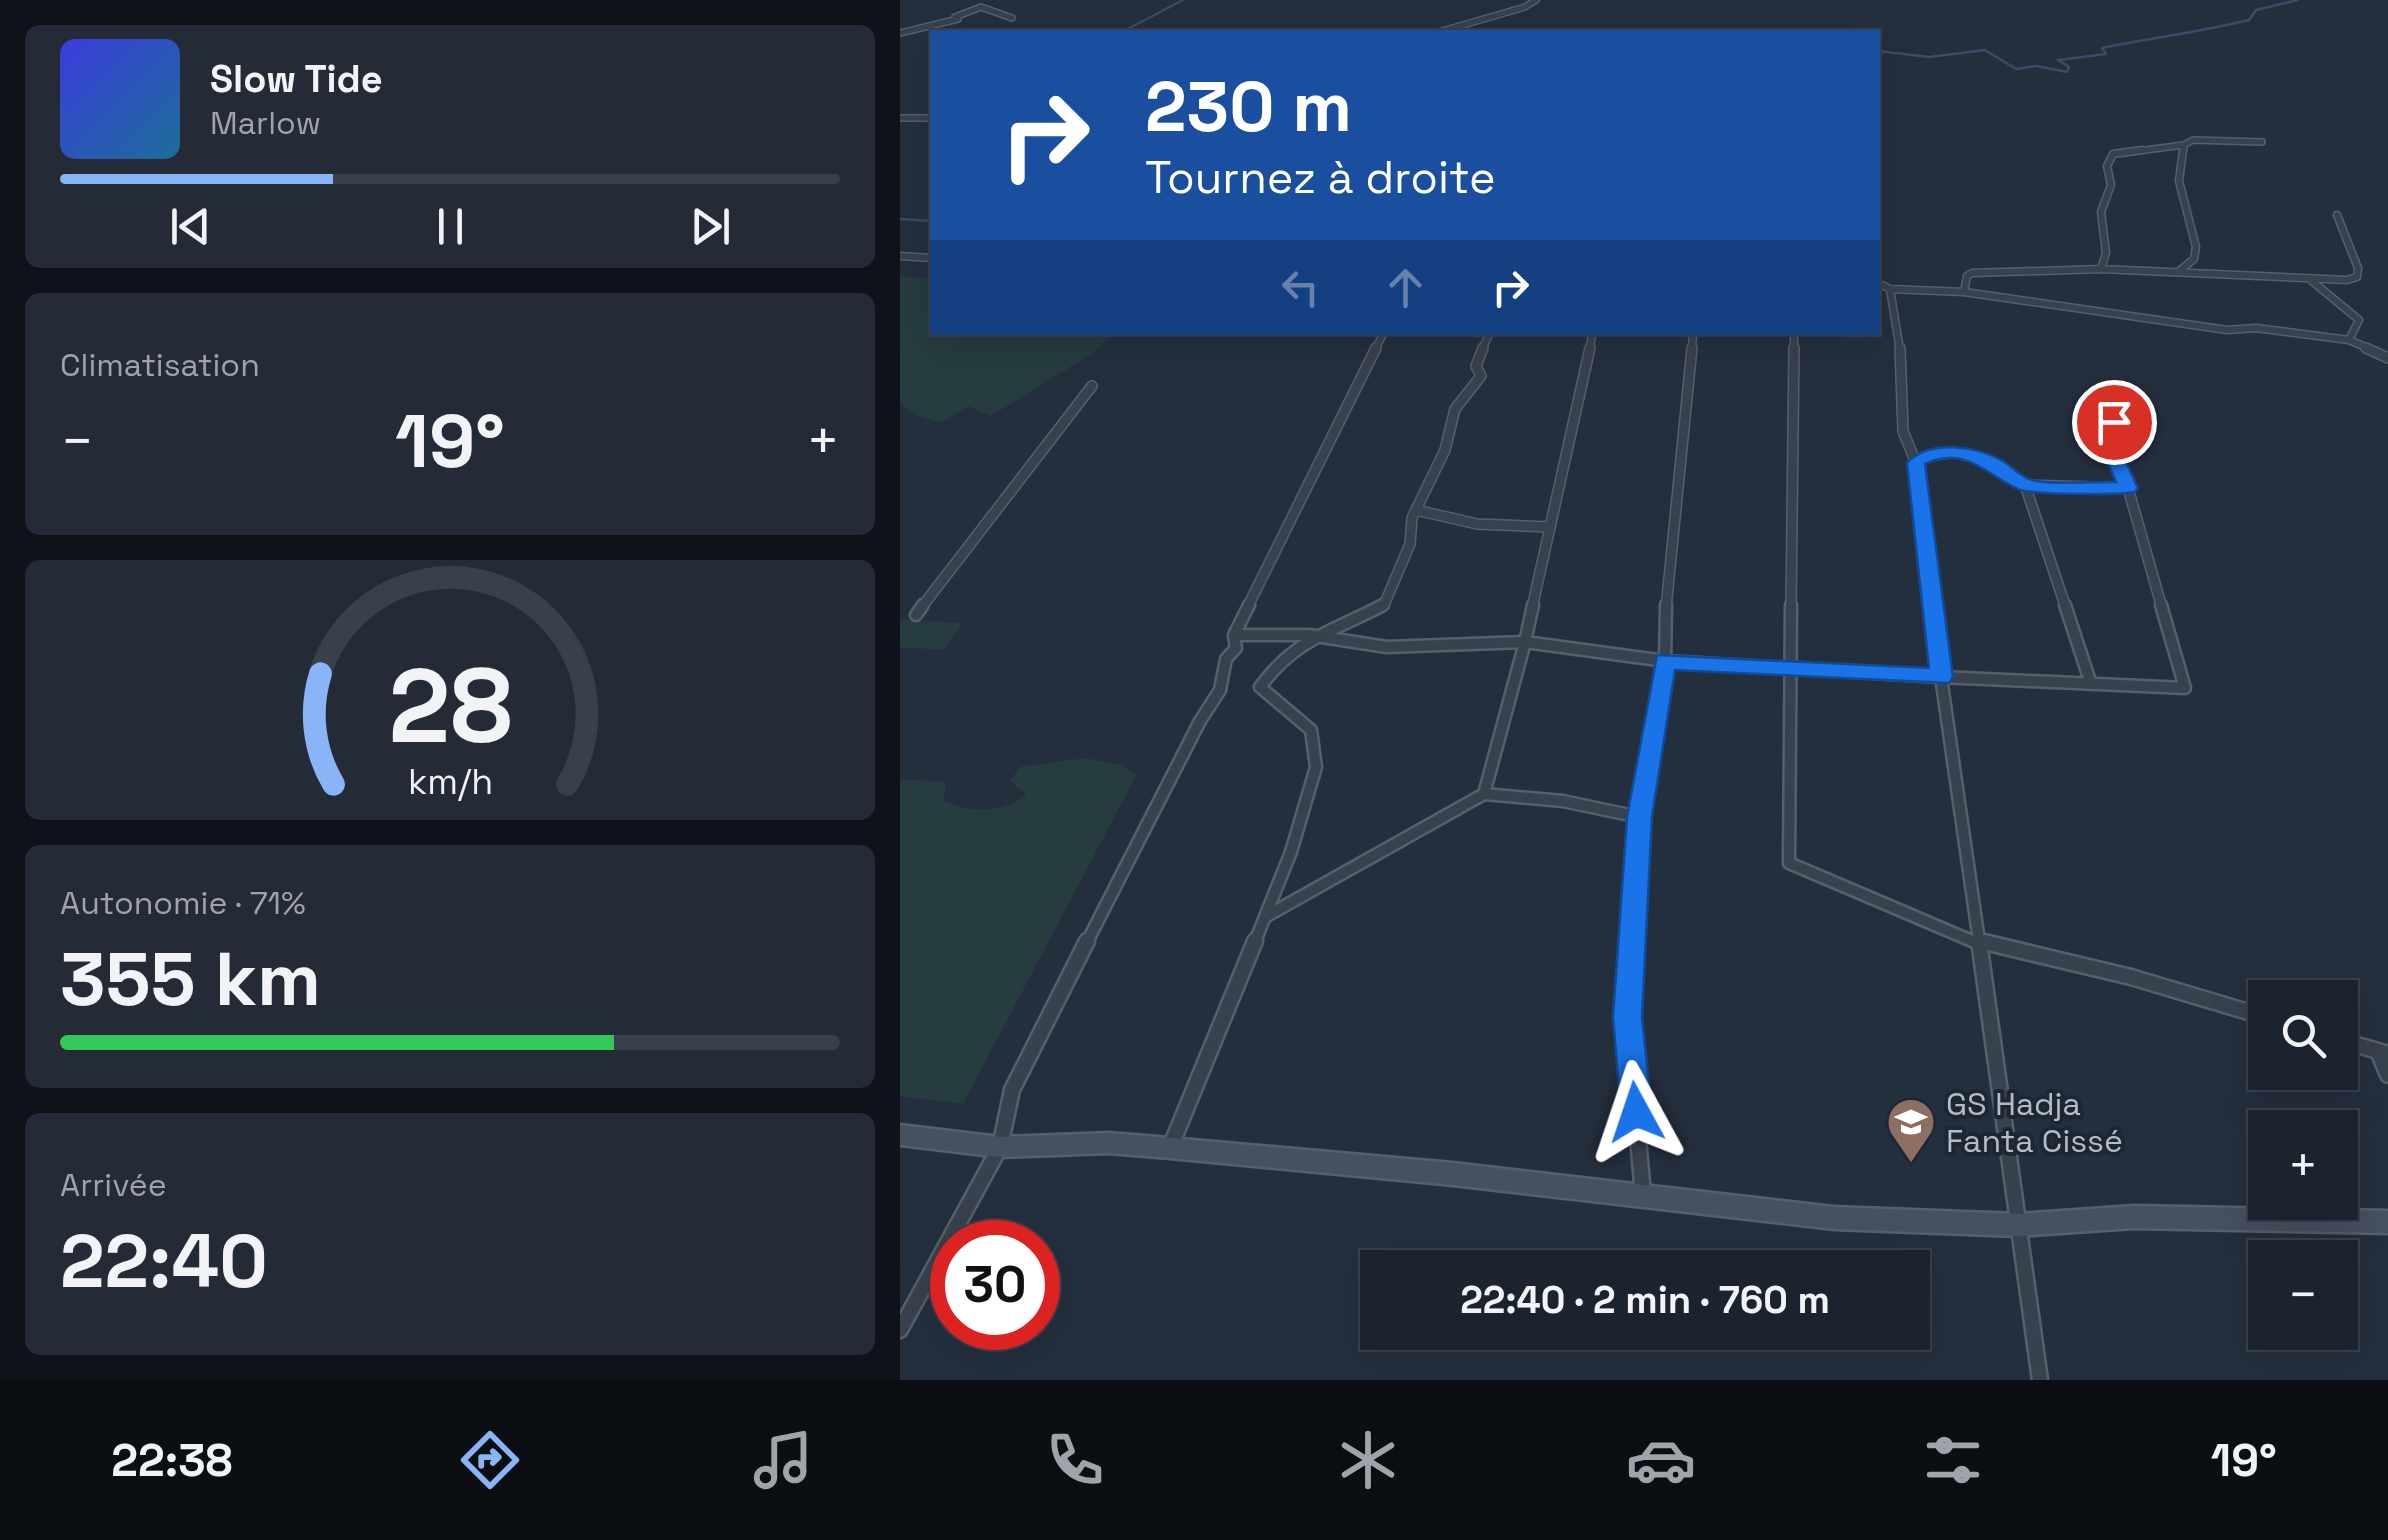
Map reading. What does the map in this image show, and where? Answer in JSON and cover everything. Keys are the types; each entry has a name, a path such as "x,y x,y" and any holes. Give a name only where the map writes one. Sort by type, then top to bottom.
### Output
{"main road":[{"path":"900,1135 1000,1147 1109,1143 1170,1148 1643,1194 1834,1218 2018,1226 2134,1217 2388,1222"}],"street":[{"path":"1446,30 1525,7 1536,0"},
{"path":"900,33 981,8 1012,18"},
{"path":"919,29 930,36"},
{"path":"900,118 930,118"},
{"path":"2101,269 2106,253 2101,212 2111,185 2107,166 2112,154 2184,145 2193,140 2262,142"},
{"path":"2178,272 2194,259 2196,246 2179,180 2184,145"},
{"path":"1964,292 1967,276 1972,273 2101,269 2312,281 2357,276 2358,268 2338,215"},
{"path":"900,256 930,258"},
{"path":"2312,281 2359,320 2349,340"},
{"path":"1880,284 1890,288 1964,292 2118,317 2349,340 2388,358"},
{"path":"1890,288 1900,338 1903,431 1916,463 2040,1380"},
{"path":"900,1330 1000,1147 1012,1090 1193,734 1220,690 1226,658 1236,648 1234,635 1383,335"},
{"path":"1170,1148 1290,852 1316,767 1311,730 1260,687 1274,665 1308,636 1384,605 1410,544 1416,510 1445,450 1455,409 1481,376 1476,366 1489,335"},
{"path":"1484,794 1525,642 1591,335"},
{"path":"1643,1194 1628,1017 1639,817 1665,661 1668,574 1686,434 1692,335"},
{"path":"1794,335 1789,864 1979,941 2131,977 2248,1012"},
{"path":"916,615 1092,386"},
{"path":"1234,635 1308,636 1386,646 1525,642 1665,661 2185,688 2128,488 2115,458 2114,422"},
{"path":"1916,463 1923,457 1954,452 1993,463 2024,485 2128,488"},
{"path":"2024,485 2091,684"},
{"path":"1416,510 1477,524 1549,526"},
{"path":"1263,918 1484,794 1563,801 1639,817"},
{"path":"2358,1045 2383,1052 2388,1075"}],"green space":[{"path":"900,277 930,278 930,335 1109,335 1096,351 991,416 968,406 941,423 918,416 900,403"},
{"path":"900,620 963,623 944,650 900,647"},
{"path":"1085,758 1120,765 1137,774 963,1104 900,1096 900,779 946,782 944,801 965,808 987,809 1008,805 1027,795 1010,781 1020,767"}],"waterway":[{"path":"1126,30 1183,0"},
{"path":"1880,51 1929,57 1985,50 2016,69 2036,66 2067,72 2069,67 2058,60 2106,54 2102,48 2249,20 2256,10 2298,0"},
{"path":"900,219 930,221"}],"place":[{"name":"GS Hadja Fanta Cissé","path":"1911,1164"}],"route":[{"path":"1636,1112 1628,1017 1639,817 1665,661 1942,677 1916,463 1923,457 1954,452 1993,463 2024,485 2128,488 2115,458 2114,422"}]}
